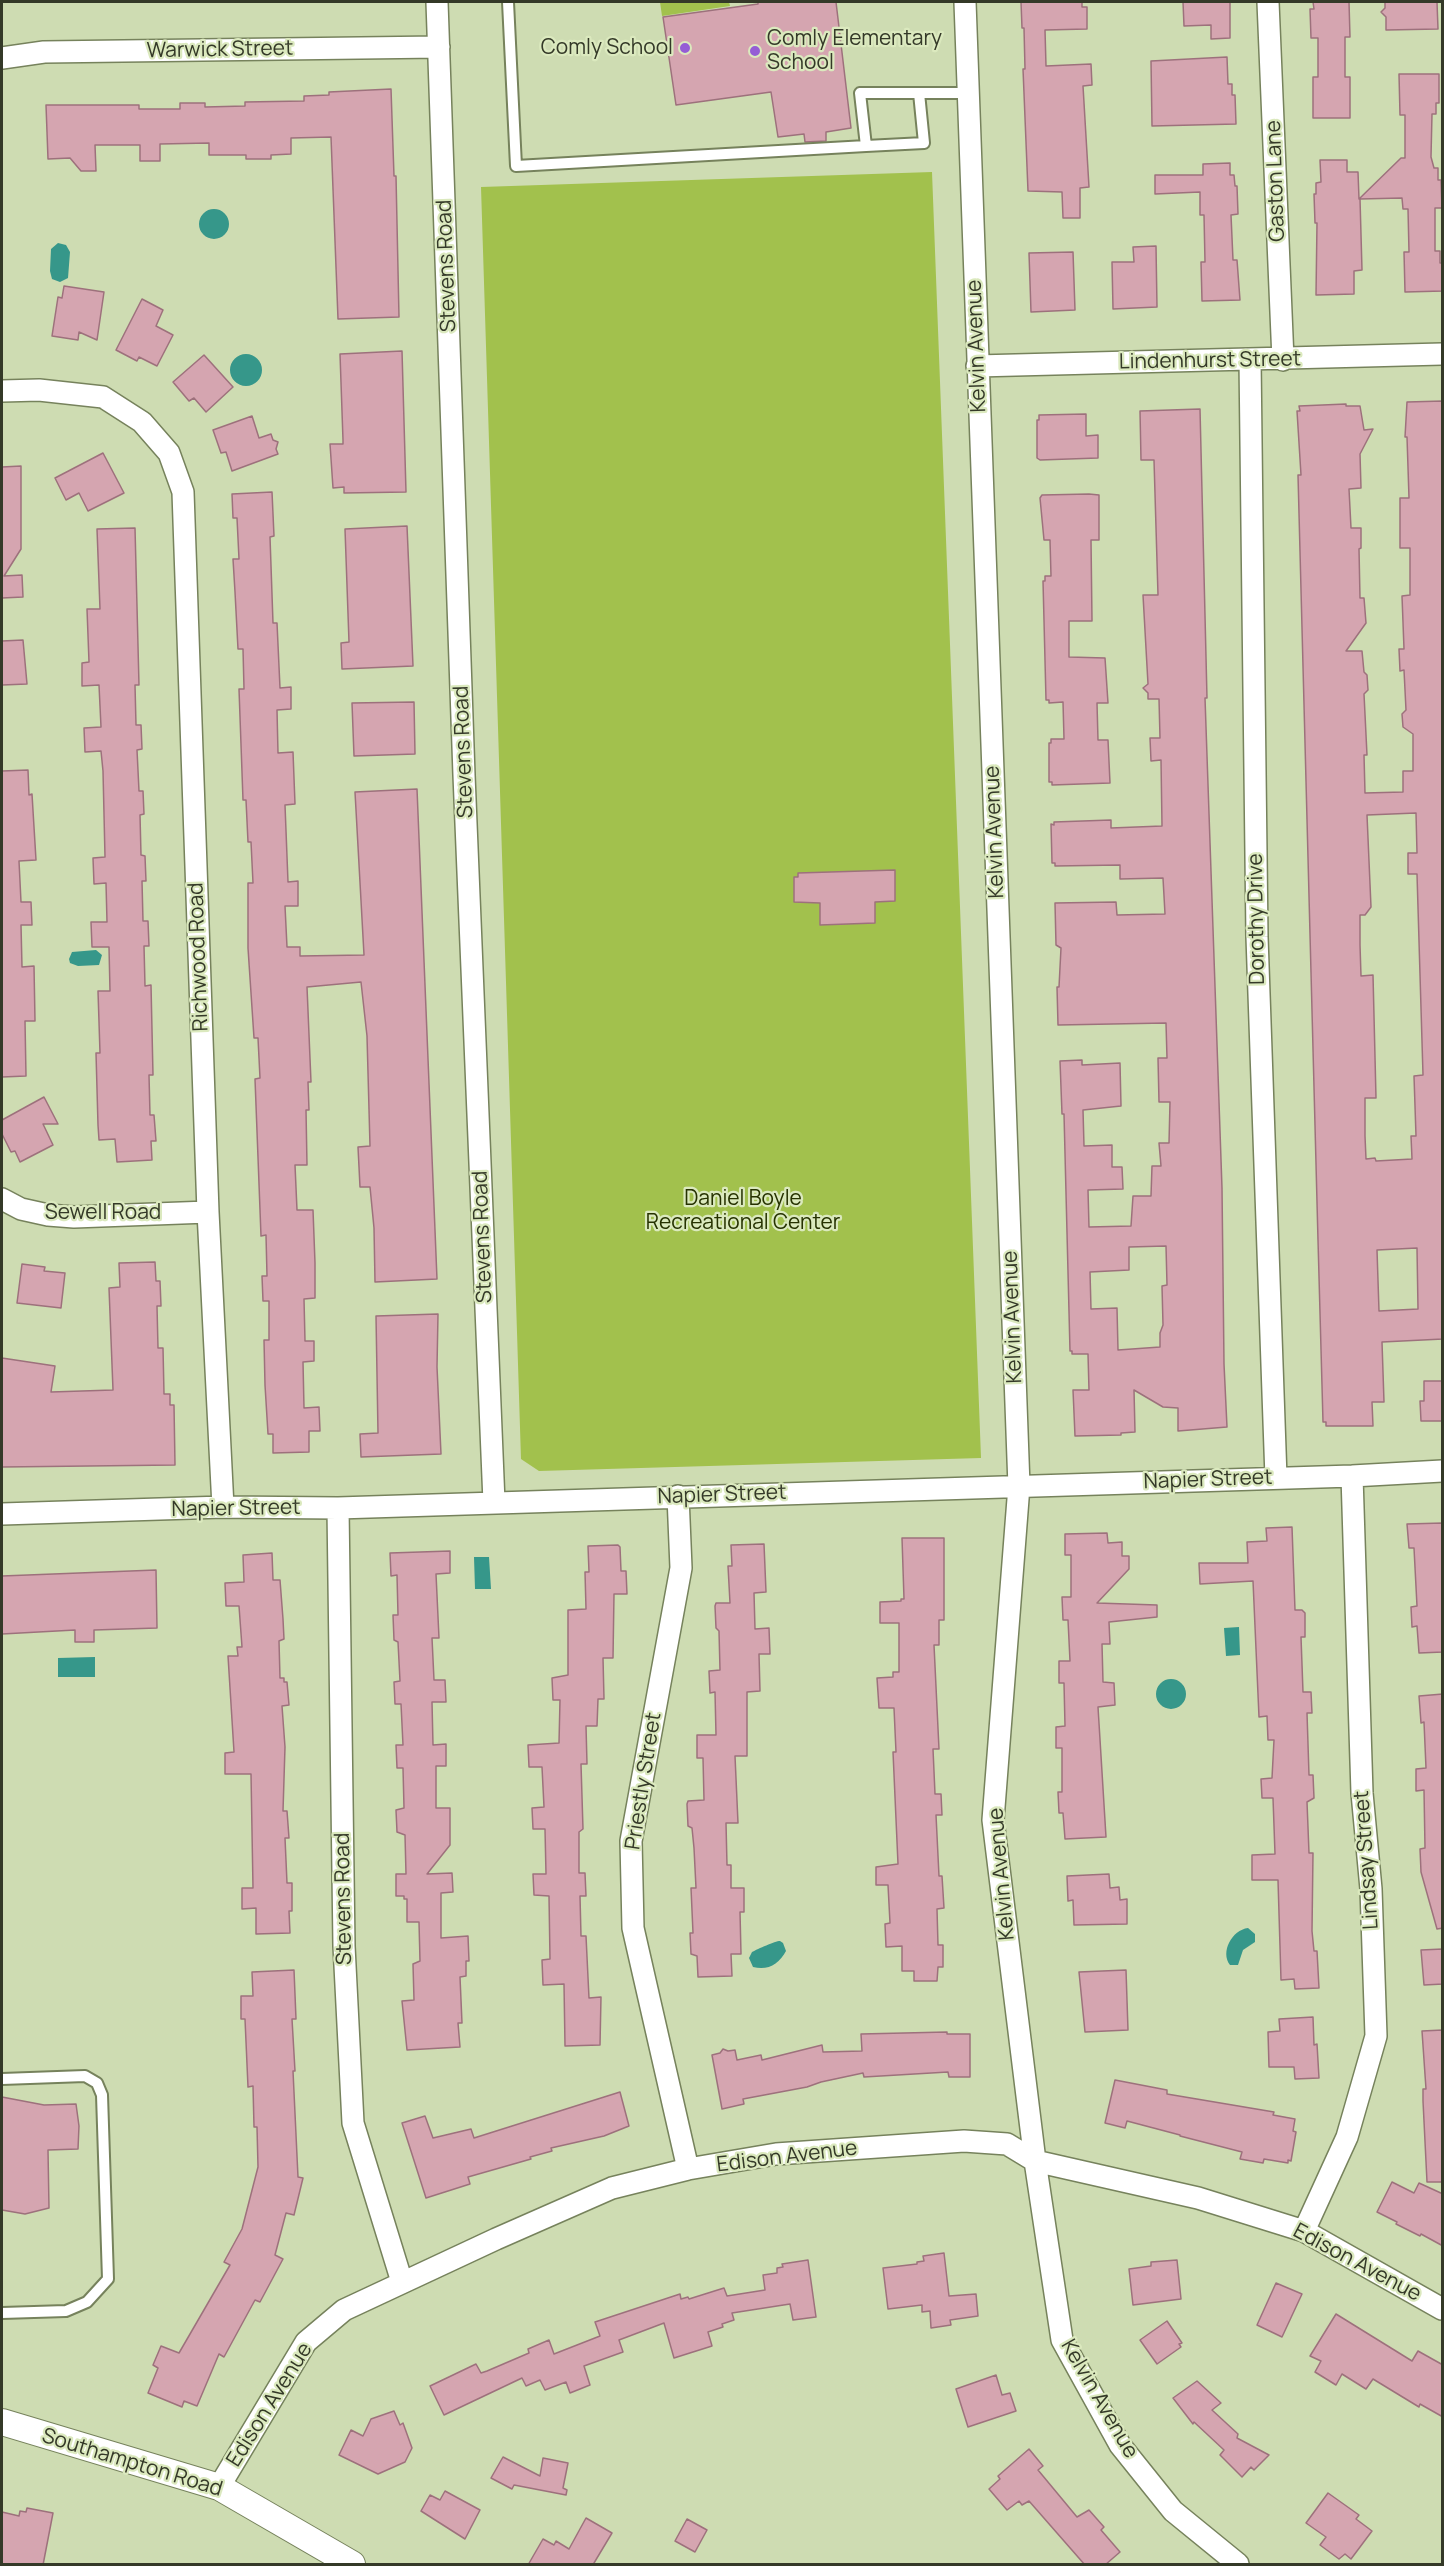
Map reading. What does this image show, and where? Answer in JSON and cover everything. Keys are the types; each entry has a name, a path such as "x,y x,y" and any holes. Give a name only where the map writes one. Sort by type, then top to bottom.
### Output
{"street":[{"name":"Stevens Road","path":"437,2 464,764 494,1502"},
{"name":"Kelvin Avenue","path":"965,2 1019,1486 993,1820 1035,2161 1062,2340 1120,2445 1173,2511 1238,2565"},
{"name":"Gaston Lane","path":"1268,2 1283,360"},
{"name":"Warwick Street","path":"2,58 44,52 439,47"},
{"name":"Lindenhurst Street","path":"977,366 1283,360 1443,354"},
{"name":"Dorothy Drive","path":"1250,359 1257,937 1276,1478"},
{"name":"Richwood Road","path":"2,391 39,390 103,397 140,420 169,453 183,492 208,1212 223,1508"},
{"name":"Sewell Road","path":"2,1199 21,1209 48,1215 74,1217 208,1212"},
{"name":"Napier Street","path":"2,1514 223,1508 338,1508 1352,1476 1443,1471"},
{"name":"Lindsay Street","path":"1304,2231 1347,2137 1376,2036 1371,1889 1362,1793 1352,1476"},
{"name":"Priestly Street","path":"678,1496 681,1568 632,1841 633,1928 688,2169"},
{"name":"Stevens Road","path":"338,1508 344,1946 353,2123 402,2282"},
{"name":"Edison Avenue","path":"219,2487 306,2342 344,2310 612,2188 688,2169 776,2154 964,2141 1007,2144 1035,2161 1198,2198 1304,2231 1443,2309"},
{"name":"Southampton Road","path":"2,2422 219,2487 352,2565"}],"lane":[{"path":"508,2 516,166 924,143 919,93"},
{"path":"866,146 860,93 968,93"},
{"path":"2,2079 85,2076 98,2083 102,2095 108,2279 87,2302 66,2311 2,2313"}],"green space":[{"path":"660,2 729,2 730,6 662,16"},
{"name":"Daniel Boyle Recreational Center","path":"932,172 981,1458 539,1471 521,1459 481,187"}],"water":[{"path":"214,209 225,213 229,224 225,235 214,239 203,235 199,224 203,213"},
{"path":"58,243 66,245 70,252 68,278 60,282 52,279 50,271 51,249"},
{"path":"246,354 258,358 262,370 258,382 246,386 234,382 230,370 234,358"},
{"path":"96,950 102,955 99,965 78,966 70,963 72,952"},
{"path":"474,1557 489,1557 491,1589 475,1589"},
{"path":"1239,1627 1240,1655 1226,1656 1224,1628"},
{"path":"95,1657 95,1677 58,1677 58,1658"},
{"path":"1171,1679 1182,1683 1186,1694 1182,1705 1171,1709 1160,1705 1156,1694 1160,1683"},
{"path":"1248,1928 1255,1934 1255,1942 1243,1950 1238,1965 1230,1965 1226,1954 1229,1942 1237,1933"},
{"path":"780,1941 786,1951 780,1960 768,1967 753,1967 749,1958 752,1952"}],"building":[{"name":"Comly Elementary School","path":"758,2 836,2 851,128 826,132 826,141 805,142 804,134 778,137 771,92 676,105 663,17 758,4"},
{"path":"1021,2 1082,2 1082,7 1087,7 1087,29 1045,30 1046,66 1091,64 1092,85 1083,86 1089,187 1080,188 1080,218 1063,218 1062,192 1028,191 1023,69 1025,69 1024,28 1022,28"},
{"path":"1183,2 1230,2 1230,38 1211,39 1211,25 1184,26"},
{"path":"1313,2 1349,2 1350,37 1345,37 1345,77 1350,77 1350,118 1313,118 1313,77 1318,77 1318,38 1311,38 1310,9 1314,9"},
{"path":"1385,2 1437,2 1438,29 1386,30 1386,17 1381,12 1385,8"},
{"path":"1227,57 1228,84 1232,84 1232,95 1235,95 1236,124 1152,126 1151,61"},
{"path":"1399,74 1439,74 1439,103 1436,103 1436,114 1432,114 1431,157 1434,168 1438,168 1438,180 1441,180 1442,208 1435,208 1435,251 1440,251 1440,263 1443,263 1443,291 1405,292 1404,252 1409,252 1408,209 1403,209 1402,198 1360,199 1362,270 1354,271 1354,294 1316,295 1317,223 1315,223 1314,194 1316,194 1316,183 1321,182 1320,160 1347,160 1347,172 1358,172 1359,199 1401,158 1405,158 1405,115 1400,115"},
{"path":"391,89 394,176 396,176 399,317 338,319 331,137 291,138 291,154 271,155 271,159 246,159 246,155 209,155 209,143 160,144 160,161 140,161 140,145 95,145 96,171 81,171 70,158 48,159 46,105 139,105 139,109 180,109 180,103 205,103 205,107 245,106 245,102 304,101 304,96 329,95 329,92"},
{"path":"1230,163 1230,175 1234,175 1235,186 1237,186 1238,214 1231,215 1233,260 1237,260 1240,300 1202,301 1201,262 1205,262 1204,215 1200,215 1200,192 1155,194 1155,175 1203,175 1203,164"},
{"path":"1156,246 1157,307 1113,309 1112,262 1134,262 1133,247"},
{"path":"1073,252 1075,310 1031,312 1029,253"},
{"path":"64,286 104,292 97,340 79,332 78,340 52,336 58,297 62,298"},
{"path":"142,299 163,310 156,326 173,335 157,366 139,357 137,361 116,350"},
{"path":"402,351 406,492 344,493 344,487 333,488 330,444 343,444 340,354"},
{"path":"204,355 233,387 206,412 194,398 189,401 173,382"},
{"path":"1443,401 1443,1339 1382,1342 1384,1402 1372,1402 1373,1426 1326,1426 1326,1422 1323,1422 1298,475 1301,475 1297,411 1300,411 1299,406 1346,404 1346,406 1360,406 1364,430 1373,429 1360,454 1361,488 1349,489 1351,528 1361,528 1360,598 1364,598 1366,623 1346,651 1362,651 1364,672 1367,675 1368,690 1364,694 1367,755 1364,755 1365,793 1403,792 1403,771 1413,771 1413,734 1403,727 1402,714 1406,710 1404,670 1400,671 1399,649 1404,649 1402,596 1410,595 1410,548 1400,548 1400,498 1409,498 1407,437 1405,437 1407,402","holes":["1416,813 1417,853 1408,853 1408,874 1417,874 1423,1075 1414,1076 1416,1136 1411,1136 1412,1159 1376,1161 1375,1158 1366,1159 1365,1136 1365,1098 1376,1098 1373,975 1361,976 1360,945 1360,915 1365,915 1371,907 1367,815","1417,1248 1418,1309 1379,1311 1377,1250"]},
{"path":"1200,409 1207,698 1205,698 1222,1188 1227,1427 1178,1431 1178,1408 1163,1407 1134,1390 1135,1432 1121,1433 1121,1435 1075,1436 1073,1390 1089,1390 1088,1354 1072,1354 1070,1351 1064,1114 1062,1114 1060,1061 1082,1060 1082,1065 1120,1063 1121,1106 1083,1110 1084,1146 1112,1145 1112,1167 1122,1167 1123,1189 1088,1190 1089,1227 1131,1226 1133,1196 1151,1196 1152,1166 1161,1166 1159,1143 1169,1143 1170,1102 1159,1102 1158,1058 1167,1058 1166,1023 1058,1025 1057,987 1059,987 1061,948 1056,945 1055,903 1116,902 1117,915 1165,914 1163,878 1120,879 1120,865 1055,866 1055,863 1052,863 1051,824 1054,825 1054,822 1111,820 1111,828 1162,826 1161,760 1151,761 1150,738 1160,738 1159,699 1148,699 1148,693 1143,688 1148,684 1143,595 1158,595 1154,460 1141,460 1140,411","holes":["1166,1246 1167,1285 1162,1286 1163,1325 1160,1333 1160,1347 1118,1350 1117,1308 1091,1309 1090,1272 1129,1270 1129,1247"]},
{"path":"1086,414 1086,436 1098,435 1098,458 1040,460 1037,458 1039,415"},
{"path":"252,416 259,438 271,434 273,440 278,442 276,449 278,454 232,471 226,452 221,453 213,430"},
{"path":"103,453 124,493 88,511 79,493 66,500 55,478"},
{"path":"21,466 21,549 4,576 22,575 23,597 2,598 2,467"},
{"path":"272,492 274,536 270,537 273,623 277,623 280,688 291,687 291,709 277,710 278,753 293,752 295,804 285,805 288,882 298,881 298,906 285,906 287,947 300,947 300,956 364,955 355,792 417,789 437,1279 375,1282 374,1228 370,1187 360,1187 358,1147 370,1146 367,1036 361,982 307,987 311,1082 308,1082 309,1110 306,1110 307,1165 295,1165 297,1210 313,1210 315,1263 315,1298 304,1299 305,1341 314,1341 314,1361 303,1362 304,1408 319,1407 320,1431 309,1431 309,1452 273,1453 273,1434 268,1434 265,1385 264,1340 269,1340 269,1301 263,1301 262,1276 267,1276 266,1235 261,1236 255,1079 260,1078 258,1038 254,1038 248,948 248,883 253,883 246,800 243,800 239,689 244,689 243,649 238,649 233,559 239,559 237,518 233,518 232,494"},
{"path":"1042,495 1099,495 1099,540 1091,540 1092,621 1069,621 1069,657 1105,658 1108,703 1097,703 1098,740 1108,740 1110,783 1052,785 1052,782 1049,782 1049,743 1051,739 1064,739 1063,702 1049,703 1049,700 1046,700 1043,581 1045,581 1045,576 1051,576 1050,540 1044,540 1040,498"},
{"path":"407,526 413,666 342,669 341,643 349,642 345,529"},
{"path":"135,528 139,685 135,685 136,725 141,725 142,749 137,750 139,791 143,791 144,814 140,815 141,855 145,856 146,881 142,881 143,921 148,921 149,946 144,946 145,986 151,985 153,1075 149,1075 150,1115 154,1115 156,1141 151,1141 152,1160 117,1162 115,1139 99,1140 96,1053 100,1053 98,991 110,991 109,947 92,947 91,922 107,922 106,883 94,884 93,858 105,857 103,771 101,751 85,752 84,728 101,727 99,685 82,686 82,663 89,662 87,609 100,609 97,529"},
{"path":"23,640 27,684 2,685 2,641"},
{"path":"414,702 415,754 354,756 352,703"},
{"path":"28,770 29,795 32,794 36,860 19,861 21,902 31,902 32,925 21,925 22,967 34,966 35,1021 25,1021 26,1076 2,1077 2,771"},
{"path":"895,870 895,901 875,902 875,923 820,925 820,903 794,902 794,877 798,877 798,873"},
{"path":"44,1097 58,1124 43,1124 53,1145 20,1162 15,1151 11,1152 2,1134 2,1120"},
{"path":"155,1262 156,1281 160,1281 161,1306 157,1306 158,1348 163,1348 164,1394 170,1394 170,1405 174,1405 175,1465 2,1467 2,1358 55,1366 51,1392 113,1390 109,1288 120,1287 119,1263"},
{"path":"22,1264 45,1267 44,1271 65,1273 61,1308 17,1303"},
{"path":"438,1314 437,1367 441,1454 361,1457 360,1434 378,1433 376,1316"},
{"path":"1424,1381 1443,1381 1443,1421 1421,1421 1420,1401 1424,1401"},
{"path":"1443,1523 1443,1652 1419,1653 1417,1626 1412,1627 1411,1607 1417,1606 1414,1548 1409,1548 1407,1524"},
{"path":"1292,1527 1295,1610 1302,1610 1305,1613 1305,1637 1301,1637 1303,1692 1311,1692 1312,1713 1307,1713 1309,1775 1313,1775 1314,1798 1307,1802 1309,1853 1313,1853 1312,1931 1314,1951 1317,1951 1319,1988 1295,1989 1294,1979 1281,1980 1278,1880 1252,1880 1252,1855 1275,1854 1273,1798 1262,1798 1261,1779 1272,1778 1274,1740 1268,1740 1267,1716 1259,1717 1253,1581 1200,1584 1199,1563 1248,1563 1247,1542 1267,1541 1266,1528"},
{"path":"1107,1533 1108,1543 1122,1542 1122,1556 1129,1556 1129,1569 1097,1603 1157,1605 1157,1617 1109,1622 1110,1644 1102,1644 1103,1682 1114,1683 1115,1705 1098,1707 1106,1837 1065,1839 1063,1813 1059,1813 1058,1792 1062,1792 1062,1748 1056,1748 1056,1727 1065,1726 1064,1683 1059,1683 1059,1661 1070,1661 1068,1620 1063,1620 1062,1597 1071,1597 1071,1555 1065,1555 1065,1534"},
{"path":"902,1538 944,1538 944,1620 939,1620 939,1645 934,1645 939,1749 933,1749 935,1794 941,1794 942,1815 936,1815 939,1876 942,1876 944,1908 937,1909 938,1945 943,1945 943,1967 938,1967 937,1981 914,1981 914,1971 902,1971 902,1946 886,1947 885,1924 890,1923 888,1885 876,1885 876,1867 898,1864 893,1752 896,1752 894,1708 879,1708 877,1678 893,1677 893,1672 899,1672 899,1623 880,1623 880,1602 904,1599"},
{"path":"764,1544 766,1592 754,1593 755,1629 769,1628 770,1654 759,1654 760,1691 747,1692 747,1756 735,1756 738,1823 726,1823 727,1865 731,1865 731,1888 744,1888 744,1912 740,1912 741,1954 731,1954 732,1976 698,1977 697,1956 691,1954 690,1933 693,1933 691,1888 696,1888 692,1828 688,1826 687,1804 688,1801 704,1800 703,1758 697,1758 697,1735 716,1735 715,1692 710,1693 709,1671 720,1670 719,1631 716,1628 715,1606 716,1603 730,1603 728,1566 732,1566 731,1545"},
{"path":"618,1545 621,1571 626,1571 627,1594 614,1594 613,1658 603,1658 604,1699 598,1699 597,1726 586,1726 587,1764 581,1764 583,1829 579,1832 579,1873 585,1873 586,1896 580,1896 581,1936 586,1936 589,1998 601,1997 600,2045 565,2046 564,1984 543,1985 542,1960 550,1959 549,1896 534,1895 533,1874 546,1874 545,1829 533,1829 532,1808 544,1807 542,1767 529,1767 528,1745 559,1743 560,1700 553,1700 552,1678 568,1675 568,1610 586,1609 585,1572 589,1572 588,1546"},
{"path":"450,1551 450,1573 436,1574 439,1638 432,1638 434,1680 445,1680 446,1702 432,1702 433,1745 446,1744 446,1766 436,1766 436,1808 450,1808 450,1845 427,1874 452,1873 453,1892 441,1893 441,1938 468,1936 469,1961 466,1961 466,1976 460,1977 462,2023 458,2023 460,2047 407,2050 402,2001 414,2000 413,1964 420,1961 419,1922 407,1922 407,1899 404,1899 404,1896 396,1896 396,1874 406,1874 405,1835 397,1832 396,1810 404,1808 403,1768 397,1768 396,1745 403,1745 401,1704 395,1704 394,1682 400,1681 398,1642 394,1640 393,1615 398,1615 397,1575 391,1576 390,1553"},
{"path":"272,1553 273,1580 280,1580 283,1619 284,1639 279,1641 280,1678 284,1678 284,1682 287,1682 289,1705 282,1706 285,1747 283,1811 287,1811 289,1838 285,1838 287,1883 292,1883 292,1911 289,1911 290,1933 256,1934 256,1908 242,1909 242,1888 253,1888 251,1774 225,1774 225,1753 234,1752 228,1656 238,1656 237,1647 242,1647 239,1606 226,1606 225,1583 244,1582 243,1555"},
{"path":"156,1570 157,1628 94,1630 94,1642 75,1642 75,1630 2,1634 2,1576"},
{"path":"1443,1694 1443,1928 1437,1929 1421,1872 1420,1849 1425,1848 1424,1790 1416,1791 1416,1769 1426,1768 1424,1722 1421,1723 1419,1696"},
{"path":"1109,1874 1110,1888 1119,1887 1120,1900 1127,1899 1127,1924 1074,1925 1073,1900 1068,1901 1067,1876"},
{"path":"1443,1949 1443,1984 1424,1985 1421,1950"},
{"path":"294,1970 296,2019 292,2019 295,2071 293,2071 298,2177 303,2178 294,2215 286,2213 275,2255 283,2259 260,2302 255,2300 224,2357 219,2354 197,2406 184,2401 182,2407 148,2393 158,2368 153,2365 161,2346 179,2353 230,2265 224,2262 242,2229 258,2167 253,2086 248,2087 245,2019 241,2019 241,1996 253,1996 252,1972"},
{"path":"1126,1970 1128,2030 1085,2032 1079,1972"},
{"path":"1313,2017 1319,2078 1295,2079 1294,2067 1269,2067 1268,2032 1280,2031 1279,2019"},
{"path":"1443,2030 1443,2182 1427,2182 1423,2101 1423,2089 1426,2089 1422,2031"},
{"path":"947,2032 947,2034 970,2034 970,2077 949,2077 948,2072 864,2077 863,2073 807,2087 743,2099 744,2104 722,2109 712,2055 720,2053 723,2049 735,2050 737,2060 761,2055 762,2060 822,2045 823,2052 862,2051 861,2034"},
{"path":"1115,2080 1167,2090 1167,2094 1274,2112 1273,2115 1295,2119 1293,2131 1296,2132 1291,2161 1288,2160 1288,2163 1264,2159 1263,2163 1240,2159 1242,2152 1180,2135 1127,2121 1125,2128 1105,2123"},
{"path":"620,2092 629,2126 604,2136 551,2148 552,2151 530,2157 531,2159 468,2177 470,2184 426,2198 402,2123 425,2116 433,2138 471,2129 474,2138"},
{"path":"2,2097 44,2105 76,2104 79,2126 78,2149 48,2150 49,2208 25,2214 2,2210"},
{"path":"1392,2182 1414,2193 1419,2183 1443,2194 1443,2246 1396,2224 1397,2222 1377,2212"},
{"path":"944,2253 949,2296 976,2294 978,2316 950,2320 951,2325 931,2328 930,2311 922,2312 922,2305 888,2309 883,2268 917,2264 917,2262 924,2261 923,2256"},
{"path":"808,2260 816,2317 793,2320 790,2304 732,2313 734,2320 708,2332 712,2346 674,2358 664,2323 619,2340 623,2352 584,2366 590,2385 570,2393 566,2382 545,2390 540,2380 526,2386 522,2378 444,2415 430,2386 476,2364 481,2373 487,2371 529,2353 528,2349 549,2340 554,2354 600,2336 595,2322 680,2294 681,2299 688,2297 689,2299 724,2288 727,2296 765,2290 763,2275 777,2273 777,2268 783,2267 782,2264"},
{"path":"1177,2260 1181,2299 1133,2305 1129,2269 1151,2266 1151,2262"},
{"path":"1276,2283 1302,2294 1282,2337 1257,2325"},
{"path":"1336,2314 1412,2361 1418,2351 1443,2365 1443,2417 1420,2404 1419,2407 1373,2379 1366,2389 1342,2374 1336,2385 1315,2372 1321,2361 1310,2356"},
{"path":"1167,2321 1182,2343 1179,2344 1181,2347 1157,2364 1140,2340"},
{"path":"996,2375 1002,2395 1010,2393 1016,2411 968,2427 956,2389"},
{"path":"1197,2381 1221,2403 1212,2410 1238,2434 1237,2438 1269,2455 1254,2470 1251,2467 1242,2477 1220,2455 1224,2450 1194,2422 1193,2424 1173,2398"},
{"path":"394,2411 400,2425 403,2423 412,2448 405,2462 378,2474 339,2455 351,2430 363,2436 371,2419"},
{"path":"1029,2449 1043,2466 1038,2470 1077,2517 1089,2510 1104,2527 1101,2530 1120,2552 1105,2565 1085,2565 1029,2501 1022,2505 1019,2501 1007,2510 989,2489 1000,2479 998,2476"},
{"path":"503,2457 540,2476 543,2458 568,2463 563,2488 567,2490 566,2495 514,2485 512,2489 491,2478"},
{"path":"445,2491 480,2510 465,2539 421,2511 430,2495 440,2500"},
{"path":"1328,2493 1359,2515 1356,2519 1372,2531 1351,2559 1345,2554 1339,2559 1320,2545 1326,2537 1306,2523"},
{"path":"27,2508 53,2513 43,2565 2,2565 2,2512 19,2516 20,2511 26,2512"},
{"path":"586,2518 612,2533 594,2563 596,2565 528,2565 543,2539 554,2545 556,2541 569,2549"},
{"path":"687,2519 707,2530 695,2552 675,2541"}],"place":[{"name":"Comly School","path":"685,48"},
{"name":"Comly Elementary School","path":"755,51"}]}
